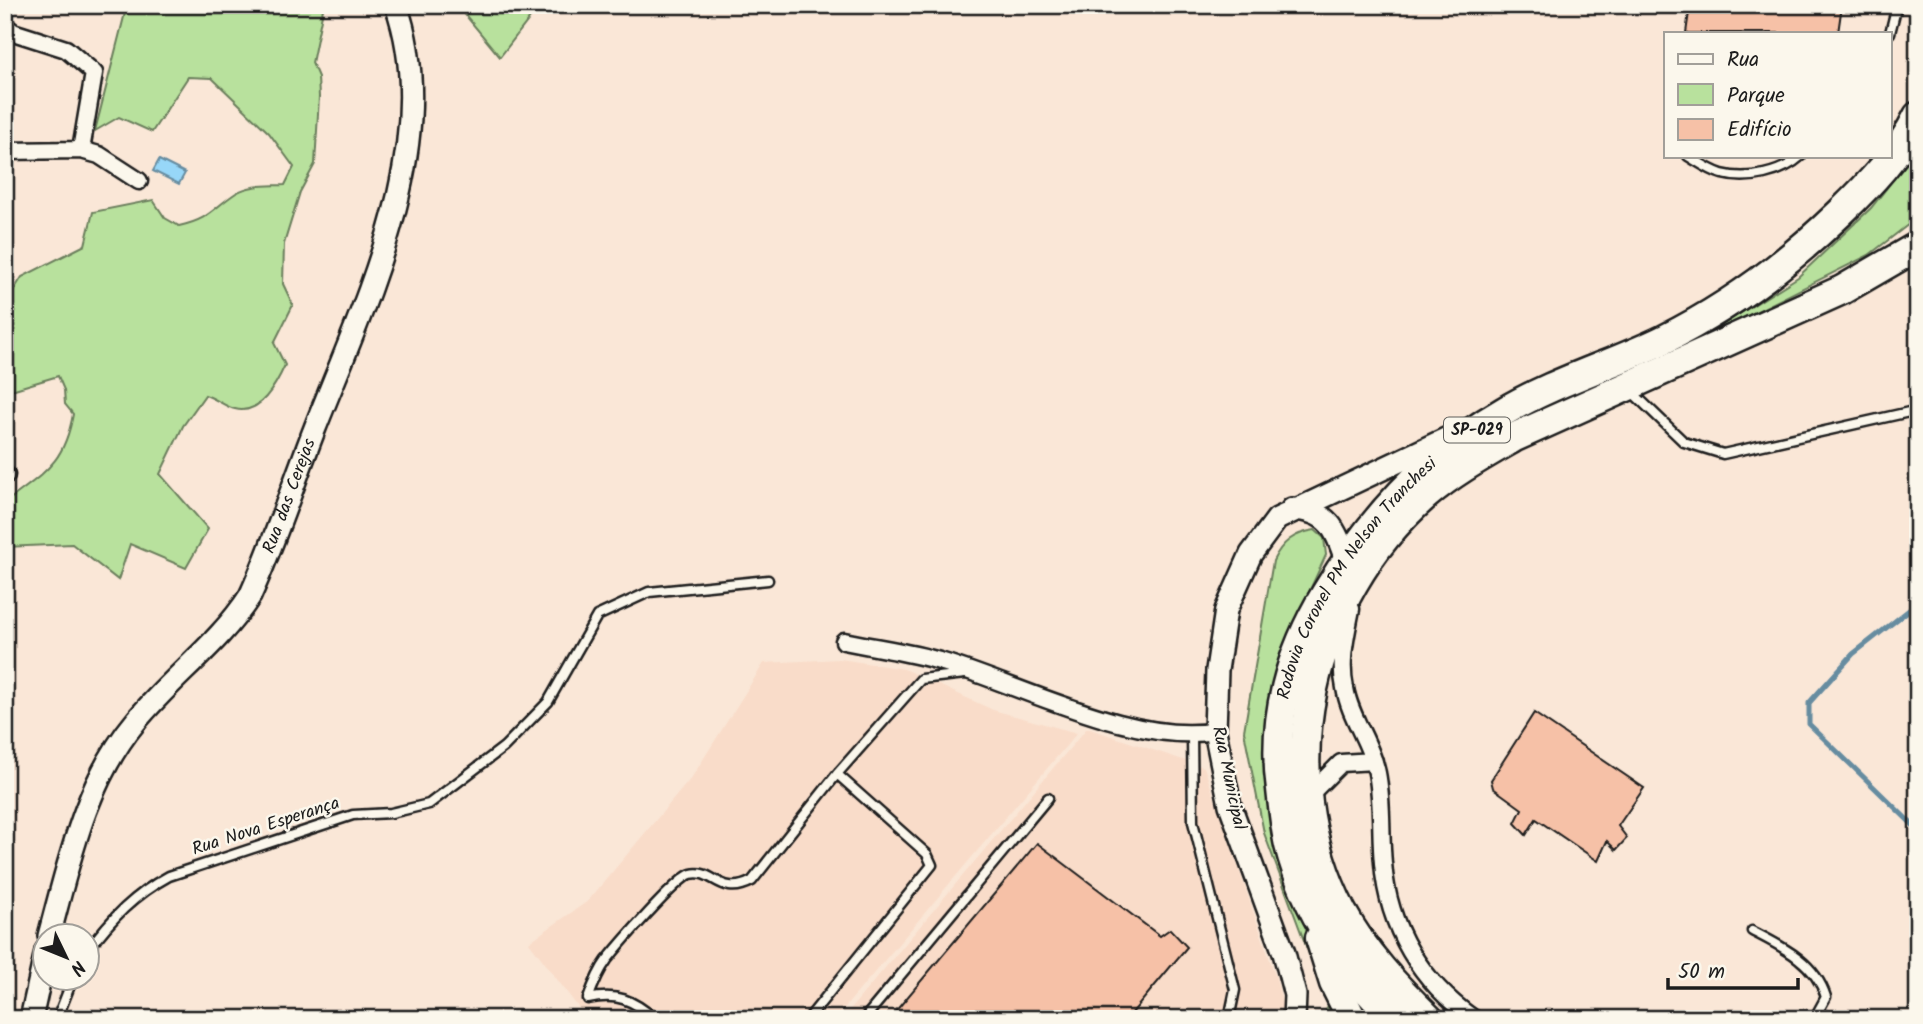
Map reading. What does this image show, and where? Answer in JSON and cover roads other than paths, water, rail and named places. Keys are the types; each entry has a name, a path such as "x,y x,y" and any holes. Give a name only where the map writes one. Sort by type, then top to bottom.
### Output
{"highway":[{"name":"Rodovia Coronel PM Nelson Tranchesi","path":"1892,151 1915,123"},
{"name":"Rodovia Coronel PM Nelson Tranchesi","path":"1429,1019 1391,983 1342,911 1320,854 1307,797 1304,745 1310,696 1327,637 1368,528 1420,472 1504,411 1662,340 1715,313 1752,289 1798,253 1852,201 1887,158"},
{"name":"Rodovia Coronel PM Nelson Tranchesi","path":"1396,1019 1352,969 1312,905 1290,846 1276,759 1289,668 1308,622 1352,567 1426,496 1465,466 1515,437 1842,290 1918,246"},
{"path":"1312,905 1334,983 1352,1019"}],"main road":[{"name":"Rua das Cerejas","path":"53,922 83,817 115,749 136,720 231,625 250,596 365,301 396,204 410,135 410,67 396,5"},
{"name":"Rua Municipal","path":"1294,1019 1295,995 1284,953 1234,816 1215,731 1217,670 1226,610 1256,546 1277,519 1292,509 1504,411"},
{"path":"1292,509 1309,510 1323,517 1336,531 1352,567"},
{"path":"30,1019 36,992"}],"street":[{"path":"5,26 13,32 66,49 94,73 81,150"},
{"path":"5,151 81,150 99,155 139,181"},
{"path":"1352,567 1345,641 1345,690 1374,761 1382,796 1382,862 1386,894 1397,926 1422,972 1454,1004 1474,1019"},
{"path":"844,641 942,661 1149,731 1192,735 1215,731"},
{"path":"1307,797 1341,763 1374,761"}],"lane":[{"path":"1890,32 1898,5"},
{"path":"1692,158 1722,174 1754,177 1791,165 1799,158"},
{"path":"1626,387 1684,442 1723,454 1918,410"},
{"name":"Rua Nova Esperança","path":"102,933 124,906 144,889 169,876 353,815 413,809 444,795 504,747 548,702 597,616 649,592 768,580"},
{"path":"654,1019 624,998 614,995 588,999 595,980 607,961 672,889 690,874 703,874 722,886 740,887 752,881 837,774 921,679 974,673"},
{"path":"1192,735 1193,822 1236,990 1229,1019"},
{"path":"808,1019 932,865 928,854 837,774"},
{"path":"864,1019 1048,798"},
{"path":"1752,931 1795,954 1821,981 1826,997 1814,1019"},
{"path":"57,1019 68,992"}],"water":[{"path":"159,160 185,173 179,184 153,171"}],"waterway":[{"path":"1918,603 1853,654 1809,703 1809,724 1918,830"}]}
